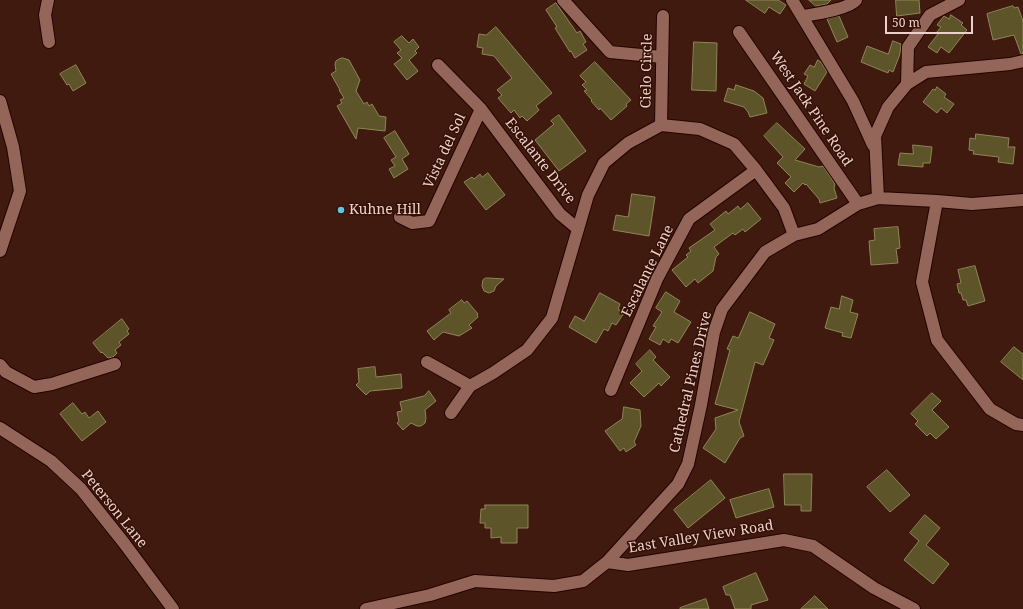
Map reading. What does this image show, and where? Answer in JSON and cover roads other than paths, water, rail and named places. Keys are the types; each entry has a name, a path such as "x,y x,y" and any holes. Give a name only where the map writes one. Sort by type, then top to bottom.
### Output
{"street":[{"path":"48,0 44,15 49,42"},
{"path":"563,0 610,52 662,57"},
{"path":"792,0 853,101 876,150"},
{"path":"802,16 836,9 853,3 856,0"},
{"path":"906,84 908,48 930,15 959,0"},
{"name":"Cielo Circle","path":"661,125 663,16"},
{"name":"West Jack Pine Road","path":"739,32 858,204"},
{"path":"878,198 874,136 888,107 906,84 926,72 1010,64 1023,61"},
{"name":"Escalante Drive","path":"438,65 481,109 560,214 578,229 588,195 604,163 628,143 661,125"},
{"path":"0,101 13,147 20,191 0,251"},
{"name":"Vista del Sol","path":"400,217 412,223 429,221 481,109"},
{"path":"661,125 700,129 734,144 756,170 784,208 794,235"},
{"name":"Escalante Lane","path":"611,390 657,279 689,220 756,170"},
{"name":"Cathedral Pines Drive","path":"607,562 678,484 688,464 701,405 714,332 722,309 765,252 794,235 818,229 858,204 878,198 972,204 1023,200"},
{"path":"938,201 922,282 936,340 990,409 1016,424 1023,425"},
{"path":"451,413 470,386 493,373 527,350 552,318 578,229"},
{"path":"427,362 470,386"},
{"path":"0,365 6,372 34,387 52,384 115,364"},
{"name":"Peterson Lane","path":"0,428 51,461 81,489 124,543 173,609"},
{"name":"East Valley View Road","path":"607,562 628,565 784,540 814,546 874,588 914,609"},
{"path":"366,609 430,595 475,581 554,586 583,581 607,562"}],"place":[{"name":"Kuhne Hill","path":"341,210"}]}
